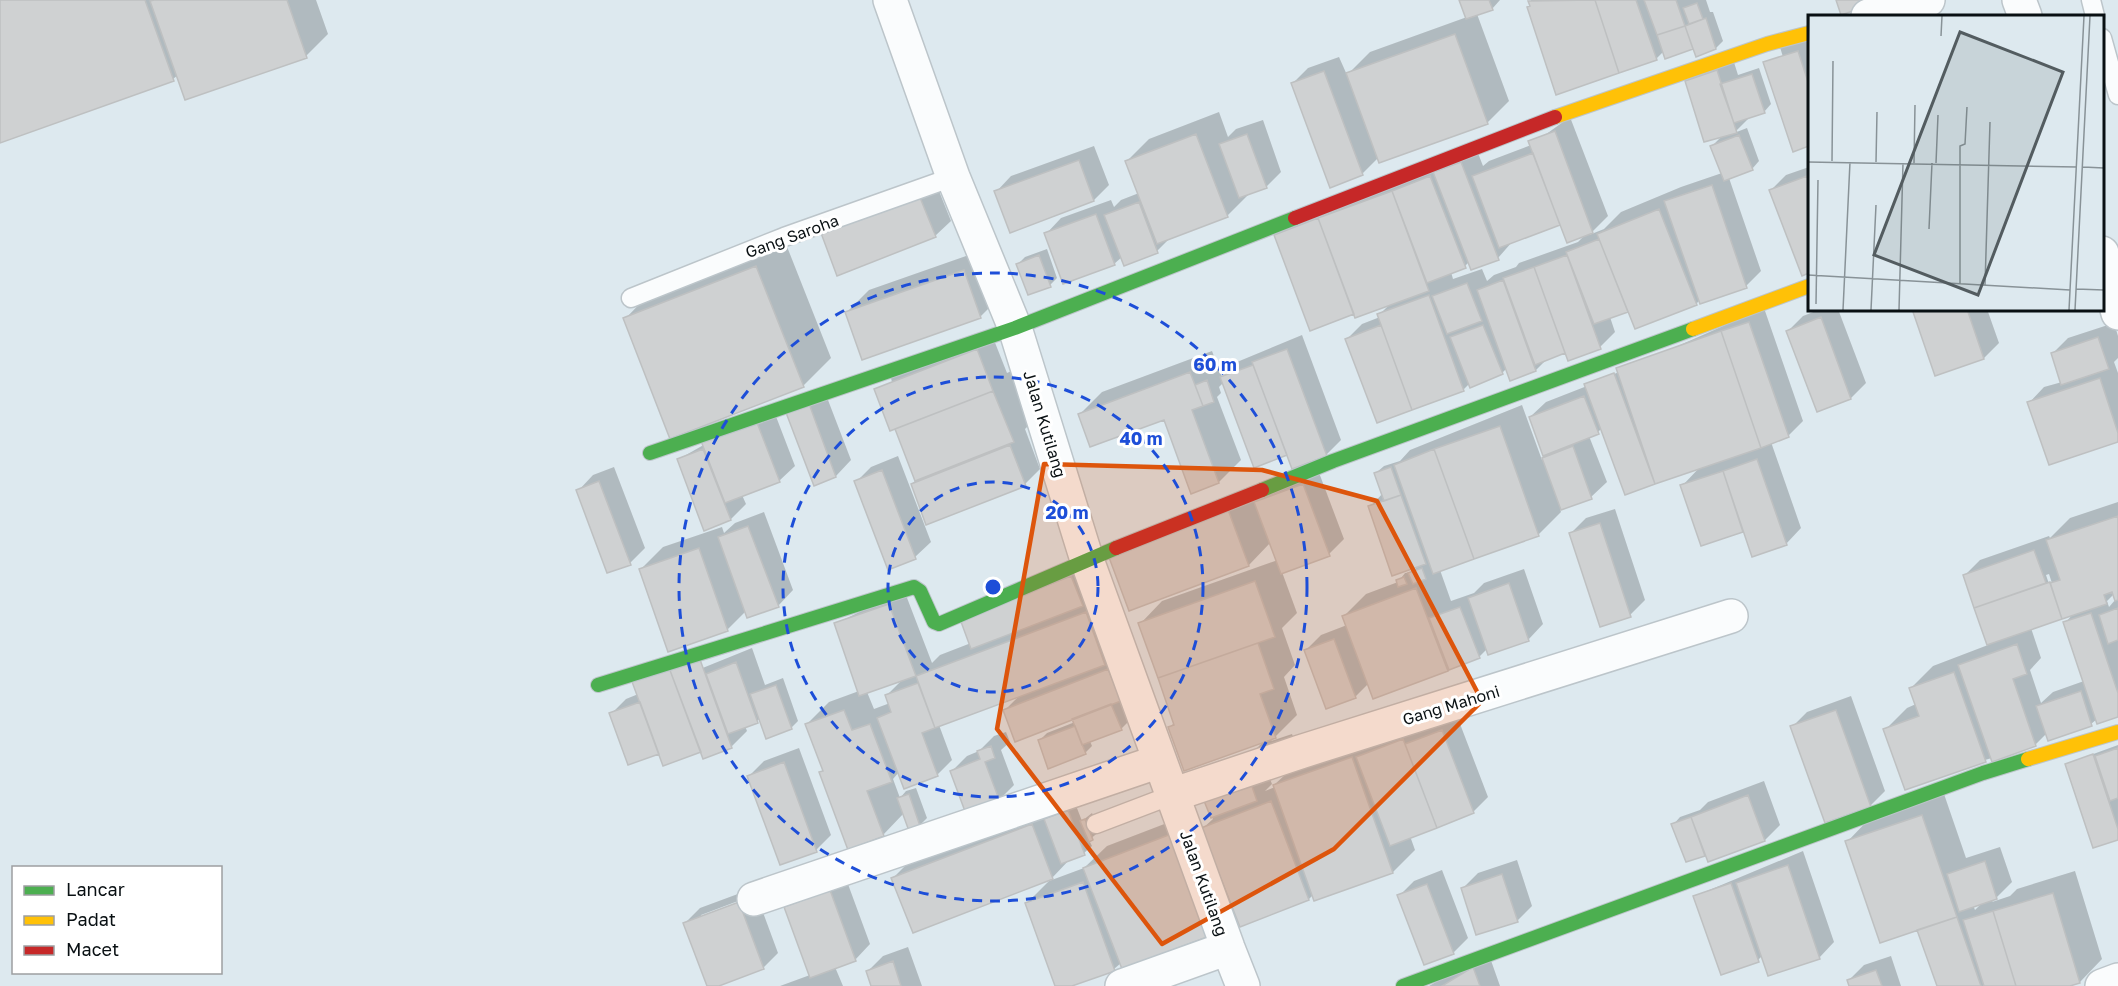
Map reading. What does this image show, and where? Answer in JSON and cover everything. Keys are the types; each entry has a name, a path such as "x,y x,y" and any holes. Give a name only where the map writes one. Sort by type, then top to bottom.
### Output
{"street":[{"name":"Jalan Kutilang","path":"890,0 954,177 1015,328 1087,560 1228,948 1244,986"},
{"path":"1872,15 1928,0"},
{"path":"2019,0 2025,15"},
{"path":"650,453 1015,328 1521,129 1767,44 1808,33"},
{"path":"2103,257 2118,313"},
{"path":"598,685 914,587 920,591 934,622 939,624 1087,560 1333,461 1808,286"},
{"name":"Gang Mahoni","path":"1172,795 1300,752 1731,616"},
{"path":"1403,986 1983,774 2118,732"},
{"path":"754,899 1160,761"},
{"path":"1122,986 1228,948"},
{"path":"2102,986 2118,980"}],"lane":[{"path":"2091,0 2095,15"},
{"path":"2103,42 2118,95"},
{"name":"Gang Saroha","path":"631,298 784,237 954,177"},
{"path":"1096,824 1172,795"}],"highlighted area":[{"path":"1044,464 1262,470 1377,501 1482,701 1334,849 1162,944 997,729"}],"building":[{"path":"0,0 145,0 174,81 0,143"},
{"path":"287,0 307,58 185,100 150,1"},
{"path":"1459,0 1489,0 1493,10 1466,19"},
{"path":"1595,0 1619,73 1556,95 1527,7 1530,6 1528,1"},
{"path":"1595,0 1636,0 1657,60 1619,73"},
{"path":"1644,0 1676,0 1685,26 1657,35"},
{"path":"1836,0 1886,0 1841,15"},
{"path":"1697,3 1703,19 1689,24 1683,8"},
{"path":"1706,18 1716,49 1696,57 1685,26"},
{"path":"1685,26 1693,49 1665,59 1657,35"},
{"path":"1455,34 1488,124 1379,163 1346,73"},
{"path":"1798,51 1808,82 1808,146 1793,152 1763,62"},
{"path":"1717,70 1737,133 1704,142 1685,81"},
{"path":"1324,71 1363,175 1330,188 1291,83"},
{"path":"1752,74 1765,113 1734,123 1720,84"},
{"path":"1555,131 1593,233 1567,243 1528,141"},
{"path":"1196,134 1228,217 1157,244 1125,161"},
{"path":"1247,134 1267,188 1239,198 1219,144"},
{"path":"1739,135 1753,170 1724,181 1710,146"},
{"path":"1533,153 1560,225 1499,248 1472,176"},
{"path":"1079,160 1094,201 1010,233 994,191"},
{"path":"1461,162 1499,260 1471,270 1433,172"},
{"path":"1430,176 1466,268 1427,283 1392,191"},
{"path":"1807,176 1808,273 1802,276 1769,190"},
{"path":"1712,185 1747,288 1700,304 1664,201"},
{"path":"1392,191 1429,291 1355,318 1318,218"},
{"path":"919,195 936,237 837,276 821,233"},
{"path":"1139,202 1158,253 1124,266 1104,215"},
{"path":"1659,209 1697,305 1635,329 1597,234"},
{"path":"1096,214 1115,265 1063,284 1044,233"},
{"path":"1318,218 1354,314 1310,331 1274,235"},
{"path":"1599,239 1628,312 1594,324 1566,252"},
{"path":"1039,255 1051,287 1028,295 1016,264"},
{"path":"1567,255 1601,349 1568,361 1534,267"},
{"path":"756,266 804,387 670,439 623,318"},
{"path":"1534,267 1565,353 1535,365 1503,278"},
{"path":"964,270 981,318 862,360 845,312"},
{"path":"1503,280 1536,371 1510,381 1477,290"},
{"path":"1467,283 1482,321 1447,334 1432,296"},
{"path":"1429,295 1464,391 1412,410 1377,314"},
{"path":"1912,310 1967,310 1984,359 1935,376"},
{"path":"1821,317 1851,399 1817,412 1786,331"},
{"path":"1749,322 1789,437 1761,448 1721,331"},
{"path":"1381,325 1412,410 1377,423 1345,339"},
{"path":"1483,325 1503,374 1470,388 1450,337"},
{"path":"1721,331 1761,448 1655,484 1616,368"},
{"path":"2098,337 2109,369 2061,385 2051,353"},
{"path":"977,349 993,391 890,431 874,389"},
{"path":"1287,349 1327,456 1292,469 1252,362"},
{"path":"1253,365 1287,455 1254,468 1220,377"},
{"path":"1190,372 1203,406 1192,410 1219,483 1191,494 1164,420 1090,447 1078,414"},
{"path":"1614,373 1655,484 1625,495 1584,384"},
{"path":"2100,378 2118,433 2118,442 2049,465 2027,402"},
{"path":"1207,380 1214,402 1203,406 1195,385"},
{"path":"993,391 1014,442 915,481 895,429"},
{"path":"1584,396 1599,434 1543,456 1529,417"},
{"path":"808,401 836,477 814,486 785,410"},
{"path":"756,420 780,482 725,503 701,441"},
{"path":"1500,426 1539,536 1474,559 1434,449"},
{"path":"1010,445 1026,486 926,525 911,484"},
{"path":"1573,446 1592,499 1561,510 1542,458"},
{"path":"703,449 731,520 704,531 677,459"},
{"path":"1434,449 1474,559 1433,574 1394,465"},
{"path":"1757,459 1787,545 1752,557 1723,471"},
{"path":"1391,467 1401,495 1384,501 1374,473"},
{"path":"882,470 916,559 888,570 854,481"},
{"path":"1723,471 1743,532 1701,546 1680,485"},
{"path":"599,481 631,565 607,573 576,490"},
{"path":"1303,484 1330,556 1281,574 1254,502"},
{"path":"1401,495 1426,564 1392,576 1368,506"},
{"path":"1227,507 1249,566 1129,611 1107,552"},
{"path":"2118,516 2118,600 2115,601 2112,592 2104,595 2107,604 2062,619 2050,583 2060,580 2046,540"},
{"path":"1600,523 1631,617 1600,627 1569,533"},
{"path":"748,526 779,607 747,618 718,537"},
{"path":"699,548 728,631 668,652 639,569"},
{"path":"2034,550 2046,583 1974,608 1963,575"},
{"path":"1422,568 1426,579 1413,584 1408,573"},
{"path":"1071,576 1083,606 971,649 960,619"},
{"path":"1404,577 1407,584 1398,587 1396,580"},
{"path":"1255,581 1275,637 1158,678 1138,623"},
{"path":"2050,582 2062,619 1987,645 1974,608"},
{"path":"1509,583 1529,641 1488,655 1468,598"},
{"path":"1416,588 1448,671 1373,699 1342,616"},
{"path":"889,604 916,676 859,696 834,623"},
{"path":"1460,607 1480,658 1449,670 1429,618"},
{"path":"2118,608 2118,640 2108,644 2099,615"},
{"path":"1086,612 1105,665 935,728 916,676"},
{"path":"2091,613 2118,693 2118,717 2097,724 2063,622"},
{"path":"1334,639 1356,698 1326,709 1304,650"},
{"path":"1258,643 1274,689 1260,694 1276,738 1184,771 1168,727 1174,725 1158,678"},
{"path":"2017,644 2027,674 2013,679 2036,746 1992,762 1958,665"},
{"path":"698,654 732,748 703,759 668,665"},
{"path":"736,662 758,723 728,734 706,674"},
{"path":"668,665 701,752 663,766 631,679"},
{"path":"1108,669 1121,701 1015,742 1003,710"},
{"path":"1954,672 1986,762 1905,790 1883,729 1919,716 1909,688"},
{"path":"918,683 935,728 922,733 938,776 904,789 877,718 891,712 885,695"},
{"path":"776,685 792,729 766,739 750,694"},
{"path":"2081,691 2092,726 2048,741 2036,706"},
{"path":"640,702 659,754 628,765 609,713"},
{"path":"1111,704 1122,730 1082,745 1072,719"},
{"path":"844,710 852,730 870,724 892,782 867,791 884,836 848,850 819,772 823,771 805,724"},
{"path":"1836,710 1871,807 1825,823 1790,726"},
{"path":"1075,726 1086,754 1048,769 1038,740"},
{"path":"1442,730 1474,813 1437,828 1405,744"},
{"path":"1403,739 1437,828 1390,846 1356,757"},
{"path":"991,746 995,758 985,762 1000,802 966,814 950,771 980,759 977,751"},
{"path":"2118,748 2118,798 2110,801 2095,756"},
{"path":"2093,754 2118,829 2118,840 2093,848 2065,764"},
{"path":"1352,757 1393,873 1314,901 1273,785"},
{"path":"784,762 817,852 780,865 747,776"},
{"path":"1247,772 1257,801 1211,818 1200,791"},
{"path":"909,794 920,826 909,831 897,798"},
{"path":"1748,795 1765,841 1708,862 1691,817"},
{"path":"1271,801 1309,900 1240,927 1201,828"},
{"path":"1068,810 1085,855 1061,864 1044,819"},
{"path":"1922,815 1957,917 1880,943 1845,841"},
{"path":"1691,817 1705,856 1686,862 1671,824"},
{"path":"1085,819 1093,840 1089,842 1080,821"},
{"path":"1032,824 1053,879 913,933 891,878"},
{"path":"1171,834 1210,936 1122,969 1083,868"},
{"path":"1985,861 1997,899 1959,912 1947,874"},
{"path":"1788,865 1820,959 1768,976 1736,883"},
{"path":"1502,874 1518,922 1476,935 1461,888"},
{"path":"1083,882 1115,971 1072,986 1055,986 1025,903"},
{"path":"1731,883 1759,962 1721,975 1693,896"},
{"path":"1427,884 1454,954 1424,965 1397,895"},
{"path":"830,890 856,961 810,978 784,907"},
{"path":"2053,893 2080,983 2070,986 2016,986 1993,911"},
{"path":"739,902 764,969 719,986 707,986 683,923"},
{"path":"1993,911 2016,986 1984,986 1963,920"},
{"path":"1957,917 1981,986 1937,986 1917,930"},
{"path":"893,961 901,986 871,986 866,971"},
{"path":"1473,967 1480,986 1442,986"},
{"path":"1876,970 1882,986 1849,986 1847,980"}],"traffic: fast":[{"path":"650,453 1015,328 1295,218"},
{"path":"1262,490 1333,461 1693,329"},
{"path":"598,685 914,587 920,591 934,622 939,624 1116,548"},
{"path":"1403,986 1983,773 2028,759"}],"traffic: slow":[{"path":"1555,117 1767,44 1808,33"},
{"path":"1693,329 1808,286"},
{"path":"2028,759 2118,732"}],"traffic: jam":[{"path":"1295,218 1555,117"},
{"path":"1116,548 1262,490"}]}
